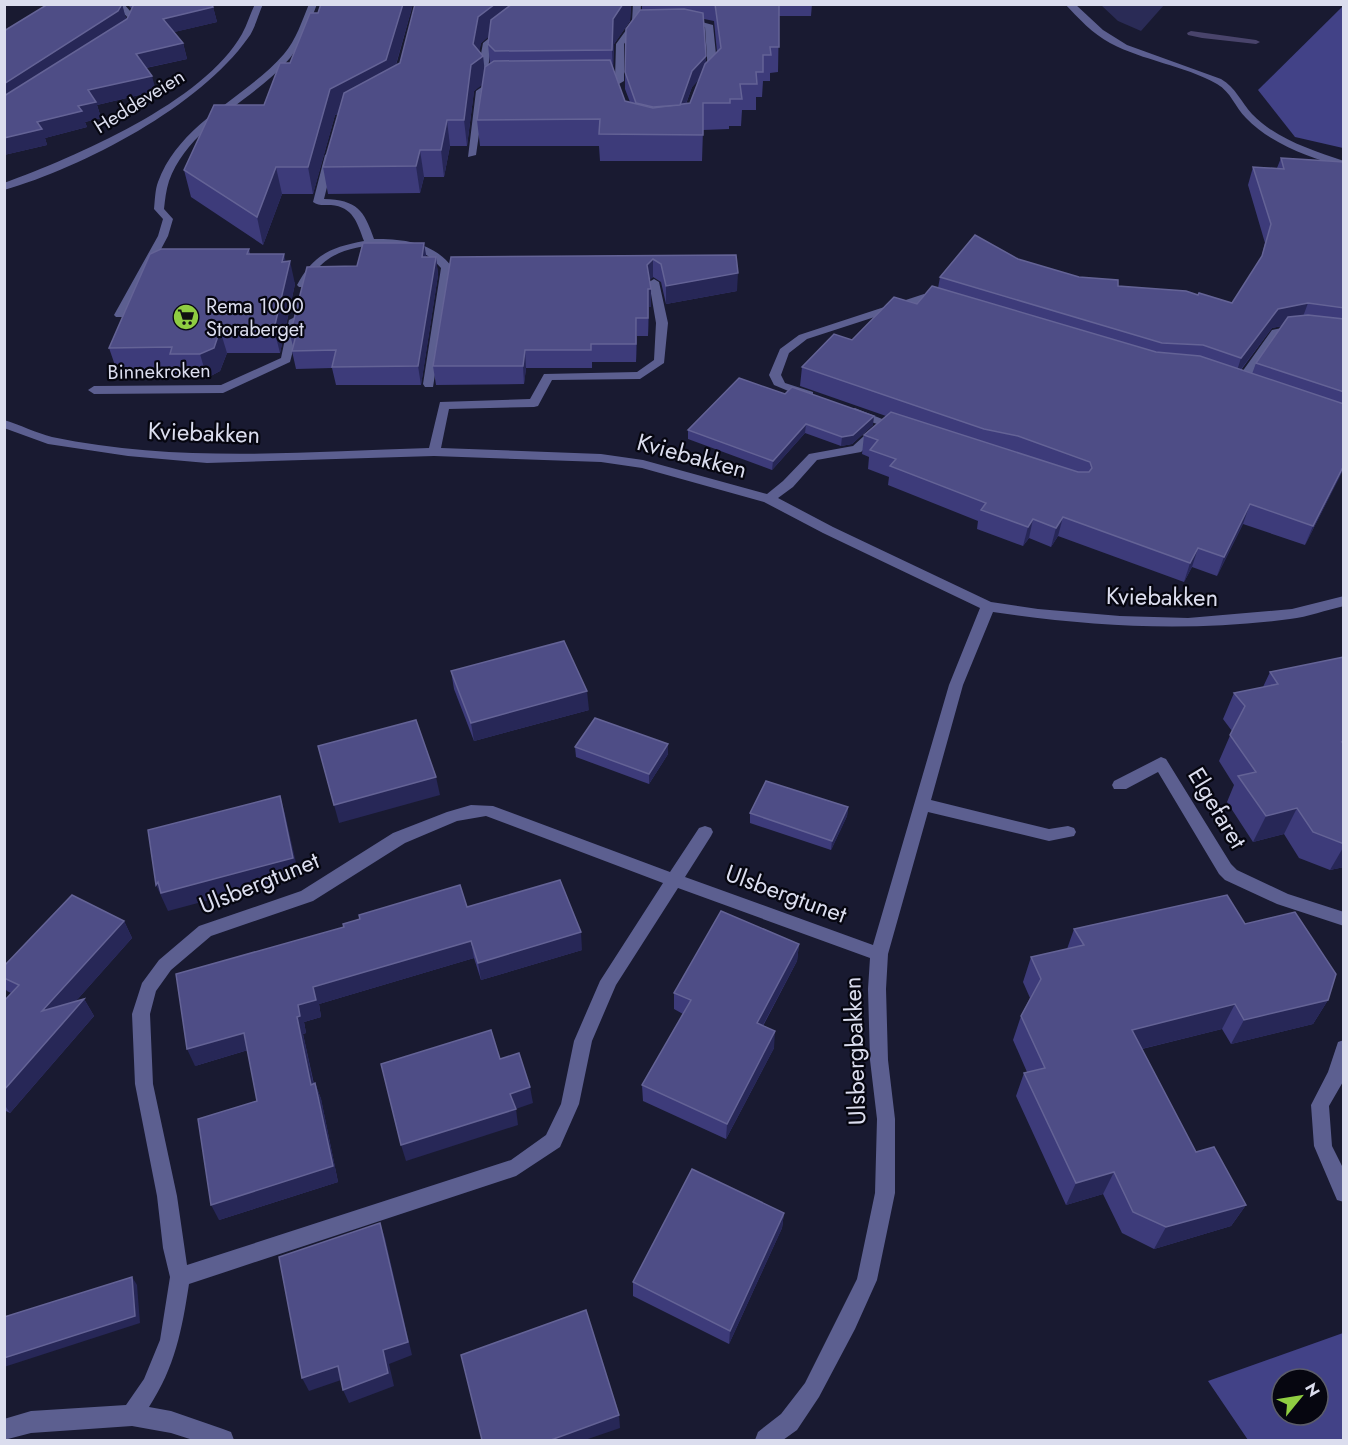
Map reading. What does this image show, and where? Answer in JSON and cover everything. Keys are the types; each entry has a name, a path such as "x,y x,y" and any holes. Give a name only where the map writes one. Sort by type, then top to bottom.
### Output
{"street":[{"path":"117,36 127,30 133,19 119,4"},
{"name":"Heddeveien","path":"4,187 37,176 108,144 175,104 233,53 245,38 259,4"},
{"path":"120,315 163,236 168,219 159,209 159,196 181,146 198,130 248,93 287,56 313,4"},
{"path":"494,82 483,70 487,43 524,15 526,4"},
{"path":"585,81 619,85 620,44 640,22 637,4"},
{"path":"1070,4 1110,39 1181,64 1220,82 1235,94 1239,104 1262,128 1307,151 1344,164"},
{"path":"674,20 709,25 713,74 706,81"},
{"path":"471,155 481,91 494,82 505,82"},
{"path":"332,148 318,202 349,205 359,212 369,241"},
{"name":"Binnekroken","path":"94,390 223,389 286,360 309,268 332,252 369,241 420,248 444,261 447,267 429,384"},
{"path":"434,452 444,405 534,403 548,377 640,375 660,361 662,323 654,282"},
{"path":"822,400 780,385 775,375 784,351 803,338 924,297 957,307"},
{"path":"1238,386 1276,332 1292,327 1303,329"},
{"path":"769,499 788,484 813,457 857,449 892,425 844,408"},
{"name":"Kviebakken","path":"4,424 48,440 128,452 207,459 434,452 601,458 643,464 769,499 828,530 988,606 1120,621 1188,623 1292,615 1344,601"},
{"name":"Ulsbergbakken","path":"766,1440 789,1422 812,1390 867,1280 885,1193 886,1119 879,1060 877,989 879,954 956,685 988,606"},
{"name":"Elgefaret","path":"1120,785 1161,763 1231,875 1283,899 1344,919"},
{"path":"921,804 1050,835 1068,832"},
{"name":"Ulsbergtunet","path":"132,1415 151,1386 170,1340 180,1277 172,1248 167,1196 144,1084 141,1014 148,988 165,965 204,931 307,896 399,838 471,811 487,810 675,881 879,954"},
{"path":"180,1277 244,1254 516,1167 553,1141 570,1104 583,1041 609,981 705,832"},
{"path":"1344,1048 1337,1074 1320,1105 1323,1146 1344,1193"},
{"path":"4,1430 31,1422 132,1415 171,1422 223,1440"}],"shaded area":[{"path":"1101,5 1164,5 1141,31 1118,21"},
{"path":"1343,6 1343,148 1295,137 1258,90"},
{"path":"1343,1333 1343,1440 1248,1440 1208,1381"}],"building":[{"path":"48,4 122,4 118,11 4,84 4,31"},
{"path":"134,4 211,4 213,7 163,19 183,43 136,54 152,76 88,90 96,102 78,106 82,111 37,122 42,129 4,138 4,96 127,19"},
{"path":"321,4 403,4 386,60 330,89 308,167 276,167 257,217 184,170 214,105 264,105 280,63 290,63 310,13 318,13"},
{"path":"415,4 495,4 478,17 473,44 483,56 471,65 464,120 447,120 441,150 420,150 416,166 323,167 344,93 400,63"},
{"path":"512,4 623,4 613,19 612,50 495,51 488,44 491,20"},
{"path":"715,4 779,4 779,47 770,47 771,55 763,55 763,72 756,72 757,84 740,84 742,99 730,99 730,103 703,103 703,135 599,134 600,119 477,120 485,67 494,61 610,60 625,101 653,108 690,103 705,64 721,48"},
{"path":"684,9 703,13 706,56 692,71 680,105 653,107 636,103 625,72 626,29 640,10"},
{"path":"1281,158 1344,162 1344,308 1308,303 1278,309 1241,358 1203,345 1162,343 940,277 975,235 1018,259 1079,277 1118,280 1118,286 1186,291 1198,295 1199,293 1232,303 1262,256 1271,224 1253,167 1284,169"},
{"path":"363,243 424,243 422,257 436,257 418,366 332,367 336,350 292,351 296,335 290,335 307,267 357,266"},
{"path":"161,249 249,249 247,254 284,254 282,262 290,261 274,329 220,330 214,348 200,354 170,354 172,347 109,348 150,254"},
{"path":"736,255 738,273 666,286 661,264 653,259 647,265 651,289 648,289 648,318 636,318 636,344 591,344 591,350 525,350 523,366 433,366 451,257"},
{"path":"932,286 1156,352 1200,356 1344,404 1344,465 1313,526 1250,504 1224,557 1198,548 1190,563 1063,517 1056,528 1033,519 1028,527 981,510 986,503 890,466 896,459 870,450 878,440 864,435 891,412 1078,472 1089,472 1092,468 1090,462 1018,436 984,429 802,367 834,334 852,340 894,297 917,304"},
{"path":"1308,315 1344,319 1344,392 1256,363 1288,317"},
{"path":"739,378 785,394 792,387 874,416 853,435 842,437 806,424 773,461 688,430"},
{"path":"564,641 587,691 471,723 451,671"},
{"path":"1344,657 1344,742 1342,742 1344,745 1344,844 1313,832 1297,808 1266,816 1238,776 1256,772 1230,735 1245,706 1234,693 1278,684 1270,672"},
{"path":"595,718 668,744 649,774 575,747"},
{"path":"416,720 436,777 334,805 318,746"},
{"path":"766,781 848,807 832,841 750,813"},
{"path":"280,796 293,858 161,893 158,882 156,885 148,830"},
{"path":"560,880 581,932 478,963 471,941 313,987 316,1000 298,1005 300,1016 297,1017 311,1085 315,1083 333,1166 211,1205 198,1119 257,1101 244,1033 187,1049 176,974 344,927 343,924 360,919 359,915 460,885 467,907"},
{"path":"72,895 124,921 42,1011 84,999 4,1090 4,1001 19,985 4,978 4,966"},
{"path":"1227,895 1245,924 1295,912 1336,974 1328,1000 1244,1020 1235,1004 1132,1030 1196,1152 1214,1147 1246,1205 1166,1227 1133,1212 1114,1172 1076,1183 1024,1073 1045,1068 1021,1016 1041,979 1031,957 1084,945 1074,929"},
{"path":"721,911 799,944 757,1023 775,1031 727,1124 642,1085 691,1000 674,993"},
{"path":"491,1030 500,1059 519,1053 530,1087 510,1094 516,1109 401,1145 381,1064"},
{"path":"692,1169 784,1213 730,1331 633,1282"},
{"path":"380,1223 408,1342 383,1350 388,1373 343,1390 338,1366 302,1378 279,1257"},
{"path":"132,1277 135,1316 4,1358 4,1317"},
{"path":"586,1310 619,1415 551,1440 482,1440 461,1355"}],"waterway":[{"path":"1191,33 1256,42"}],"place":[{"name":"Rema 1000 Storaberget","path":"186,317"}]}
